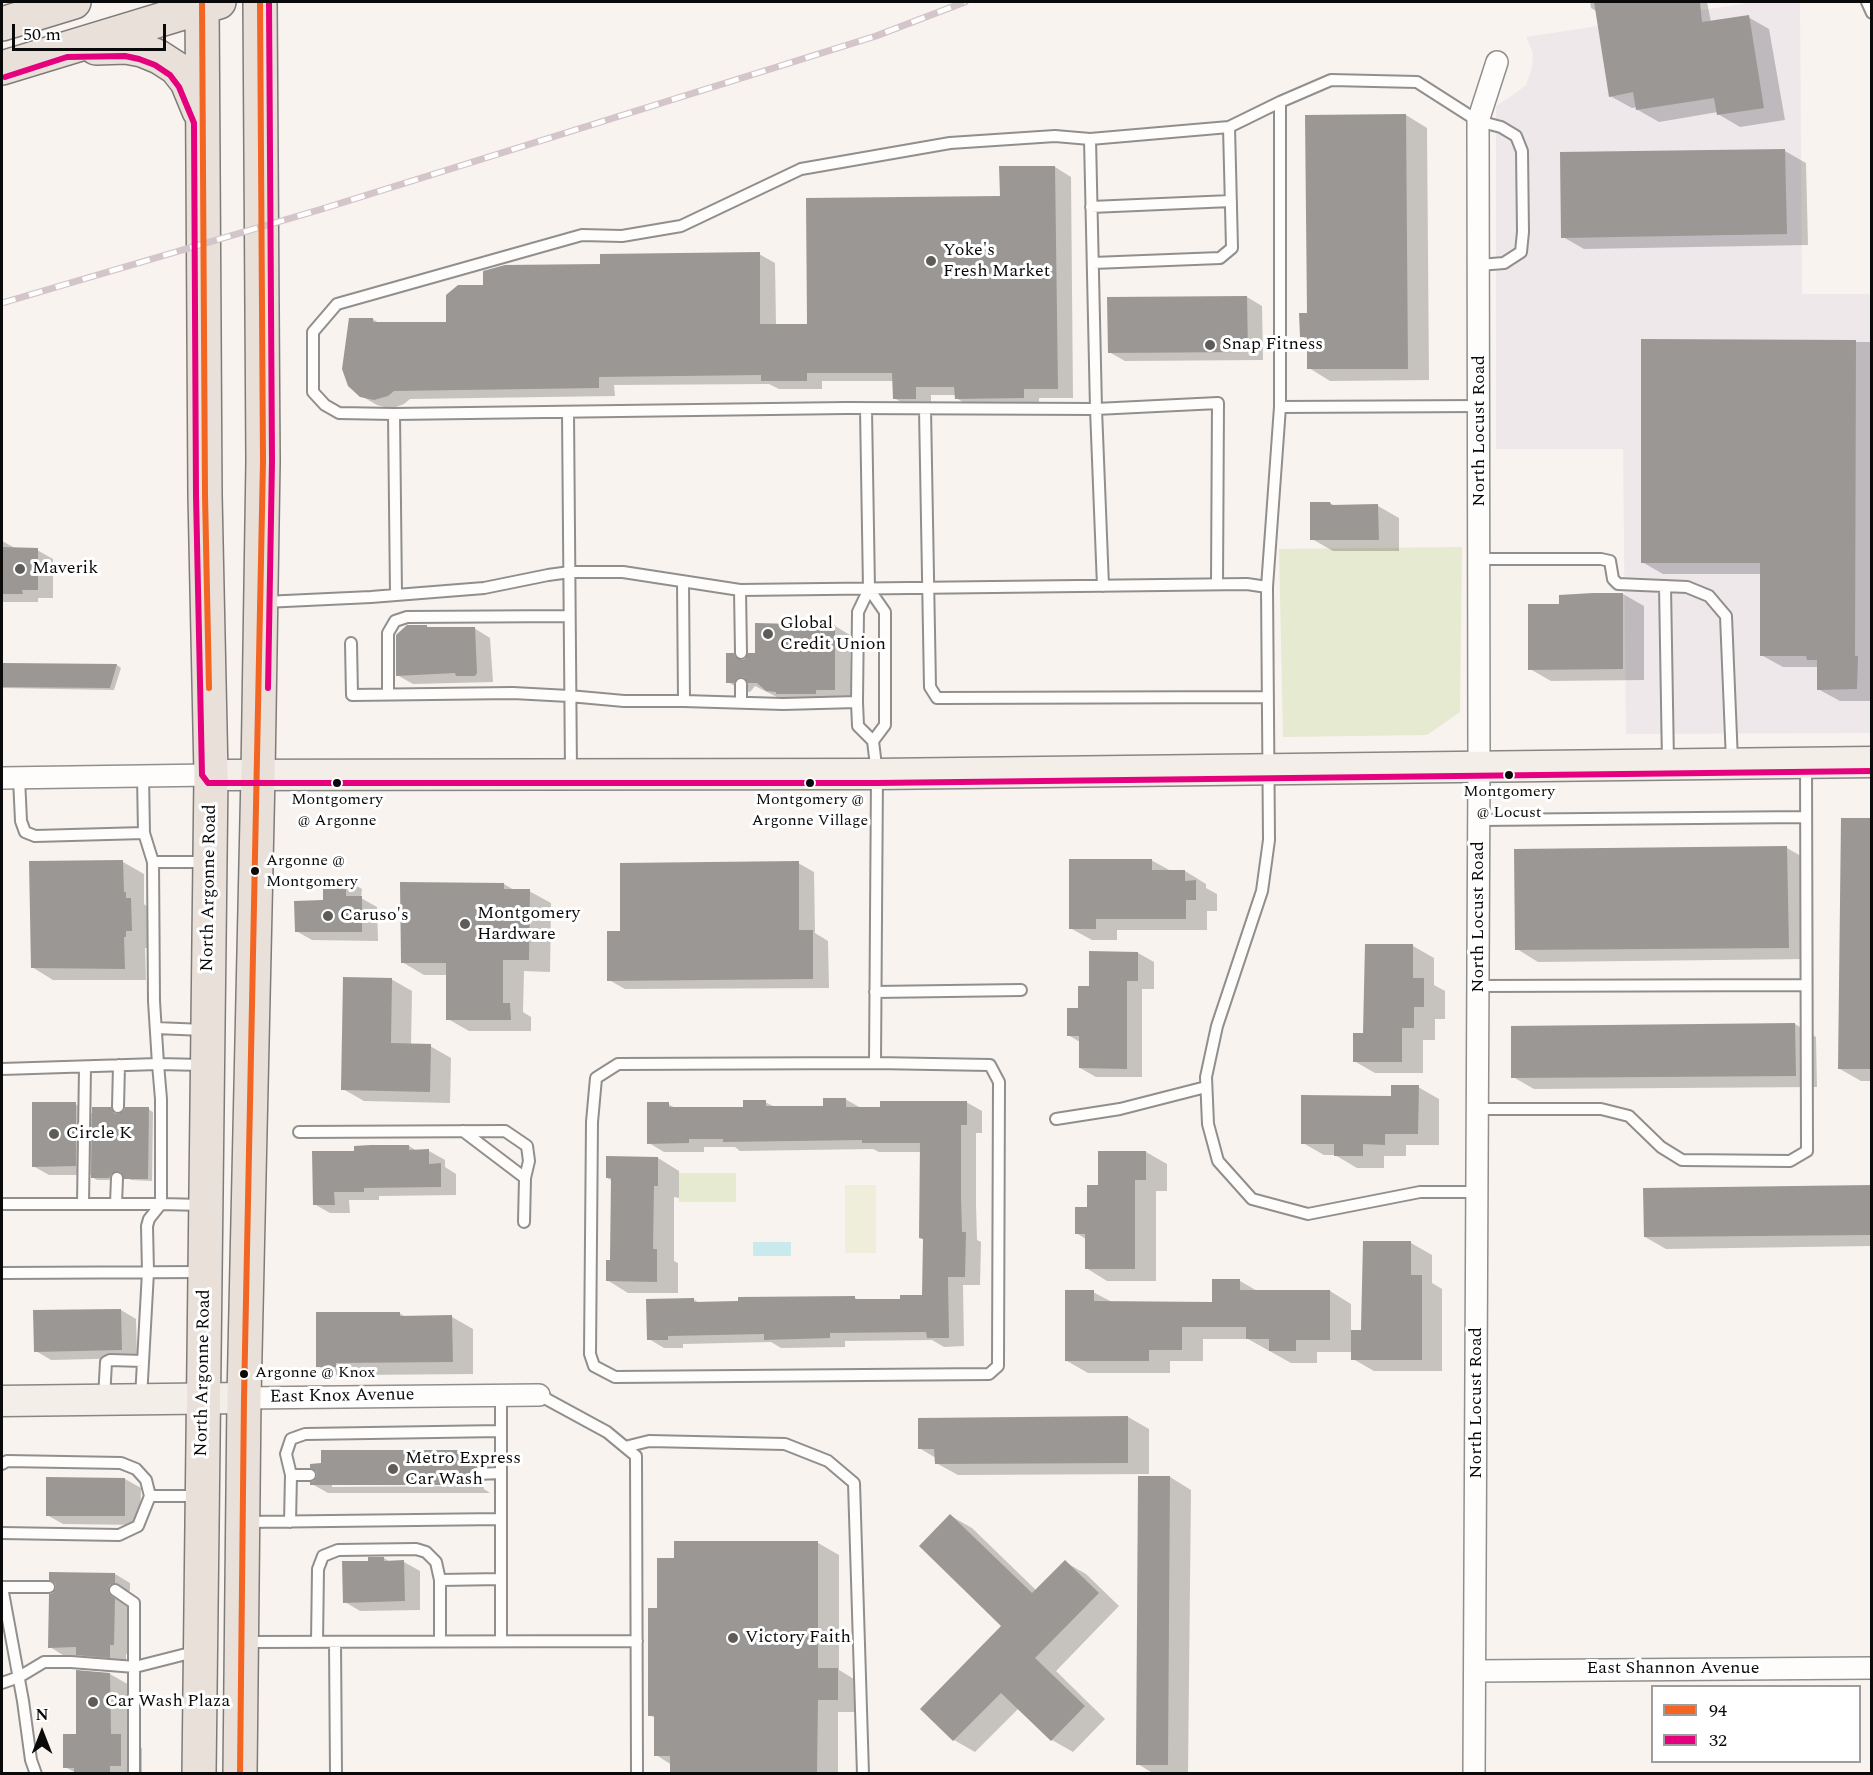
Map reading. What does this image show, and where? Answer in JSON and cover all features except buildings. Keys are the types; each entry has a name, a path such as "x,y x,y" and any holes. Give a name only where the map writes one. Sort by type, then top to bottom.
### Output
{"main road":[{"path":"2,24 74,2"},
{"path":"240,1773 244,1398 263,461 260,2"},
{"path":"2,68 208,3"},
{"name":"North Argonne Road","path":"198,1773 211,775 205,495 203,121 208,3"},
{"path":"66,48 126,47 159,57 176,68 187,82 203,121"},
{"path":"211,775 877,774 1872,762"},
{"name":"East Knox Avenue","path":"2,1401 244,1398"},
{"path":"199,1663 215,1717 216,1773"}],"street":[{"name":"North Locust Road","path":"1474,1773 1480,559 1478,121 1497,62"},
{"path":"10,778 211,775"},
{"name":"East Knox Avenue","path":"244,1398 539,1395"},
{"name":"East Shannon Avenue","path":"1475,1671 1872,1668"}],"lane":[{"path":"1867,2 1872,13"},
{"path":"1217,584 1218,404 1096,409 339,413 325,405 313,392 313,332 337,304 582,235 622,236 681,226 801,169 951,143 1055,136 1090,139 1229,127 1331,80 1417,82 1478,121 1501,127 1515,136 1522,151 1523,232 1521,252 1504,263 1479,265"},
{"path":"1280,102 1280,407 1267,587 1269,840 1262,891 1217,1026 1206,1077 1208,1124 1218,1161 1252,1199 1308,1214 1420,1192 1478,1192"},
{"path":"1093,263 1220,258 1232,248 1229,127"},
{"path":"1090,139 1096,409 1103,586"},
{"path":"1091,207 1231,201"},
{"path":"1280,407 1480,406"},
{"path":"866,409 869,589 858,612 857,702 858,726 873,741 877,774 875,1063"},
{"path":"925,409 930,687 937,698 1268,697"},
{"path":"568,412 571,774"},
{"path":"394,414 396,595"},
{"path":"1480,559 1601,559 1610,561 1613,579 1618,584 1688,587 1709,596 1726,616 1733,764"},
{"path":"261,602 484,588 570,572 623,572 740,590 1217,584 1267,587"},
{"path":"683,582 684,701"},
{"path":"1665,586 1668,765"},
{"path":"869,589 885,612 885,725 873,741"},
{"path":"740,590 741,653"},
{"path":"388,694 388,633 395,621 406,617 568,616"},
{"path":"351,643 352,695 513,693 624,701 783,704 857,702"},
{"path":"741,684 741,702"},
{"path":"1478,1109 1601,1108 1629,1116 1661,1147 1682,1160 1790,1161 1807,1151 1806,763"},
{"path":"141,1399 148,1272 147,1226 149,1219 161,1204 161,1099 156,1028 153,861 144,833 143,776"},
{"path":"10,778 25,832 35,836 144,833"},
{"path":"1479,820 1806,817"},
{"path":"153,861 210,862"},
{"path":"1478,986 1806,986"},
{"path":"876,992 1021,990"},
{"path":"156,1028 207,1030"},
{"path":"875,1063 990,1065 999,1082 998,1366 989,1374 615,1377 594,1366 590,1354 592,1122 596,1078 618,1064 875,1063"},
{"path":"2,1069 158,1064 207,1065"},
{"path":"118,1107 119,1065"},
{"path":"83,1204 85,1067"},
{"path":"1056,1119 1120,1108 1206,1087"},
{"path":"462,1131 525,1178"},
{"path":"299,1132 505,1131 527,1146 529,1161 525,1178 524,1222"},
{"path":"116,1204 117,1178"},
{"path":"2,1204 206,1205"},
{"path":"2,1273 205,1272"},
{"path":"104,1400 106,1362 110,1360 143,1361"},
{"path":"539,1395 607,1432 636,1456 637,1773"},
{"path":"501,1396 501,1641"},
{"path":"290,1521 291,1475 286,1454 291,1439 305,1434 501,1431"},
{"path":"625,1447 649,1441 784,1444 828,1461 854,1483 863,1773"},
{"path":"2,1464 7,1461 121,1462 136,1469 146,1480 150,1496 138,1526 119,1535 2,1533"},
{"path":"475,1474 501,1473"},
{"path":"291,1475 310,1474"},
{"path":"150,1496 202,1496"},
{"path":"243,1522 501,1519"},
{"path":"317,1642 318,1569 323,1556 338,1550 416,1549 426,1552 436,1562 440,1581 440,1641"},
{"path":"440,1581 501,1580"},
{"path":"36,1773 31,1760 19,1677 2,1587 49,1587"},
{"path":"115,1590 134,1603 134,1773"},
{"path":"241,1642 637,1641"},
{"path":"335,1642 336,1773"},
{"path":"2,1683 19,1677 44,1662 135,1666 199,1663"}],"shaded area":[{"path":"1755,2 1800,2 1802,294 1871,294 1871,733 1626,734 1623,449 1496,449 1496,106 1526,85 1532,68 1533,53 1526,37"}],"green space":[{"path":"1462,547 1460,712 1427,735 1283,737 1279,549"},
{"path":"679,1173 736,1173 736,1202 679,1202"},
{"path":"845,1185 876,1185 876,1253 845,1253"}],"water":[{"path":"753,1242 791,1242 791,1256 753,1256"}],"railway":[{"path":"2,303 322,209 876,36 965,2"}],"transit line":[{"name":"94","path":"202,2 205,495 209,688"},
{"name":"94","path":"240,1774 244,1398 263,461 260,2"},
{"name":"32","path":"268,688 272,461 269,2"},
{"name":"32","path":"5,77 67,57 125,56 139,59 155,65 170,75 179,87 194,123 196,495 202,775 208,783 877,783 1872,771"}],"place":[{"name":"Yoke's Fresh Market","path":"931,261"},
{"name":"Snap Fitness","path":"1210,345"},
{"name":"Maverik","path":"20,569"},
{"name":"Global Credit Union","path":"768,634"},
{"name":"Montgomery @ Locust","path":"1509,775"},
{"name":"Montgomery @ Argonne","path":"337,783"},
{"name":"Montgomery @ Argonne Village","path":"810,783"},
{"name":"Argonne @ Montgomery","path":"255,871"},
{"name":"Caruso's","path":"328,916"},
{"name":"Montgomery Hardware","path":"465,924"},
{"name":"Circle K","path":"54,1134"},
{"name":"Argonne @ Knox","path":"244,1374"},
{"name":"Metro Express Car Wash","path":"393,1469"},
{"name":"Victory Faith","path":"733,1638"},
{"name":"Car Wash Plaza","path":"93,1702"}]}
